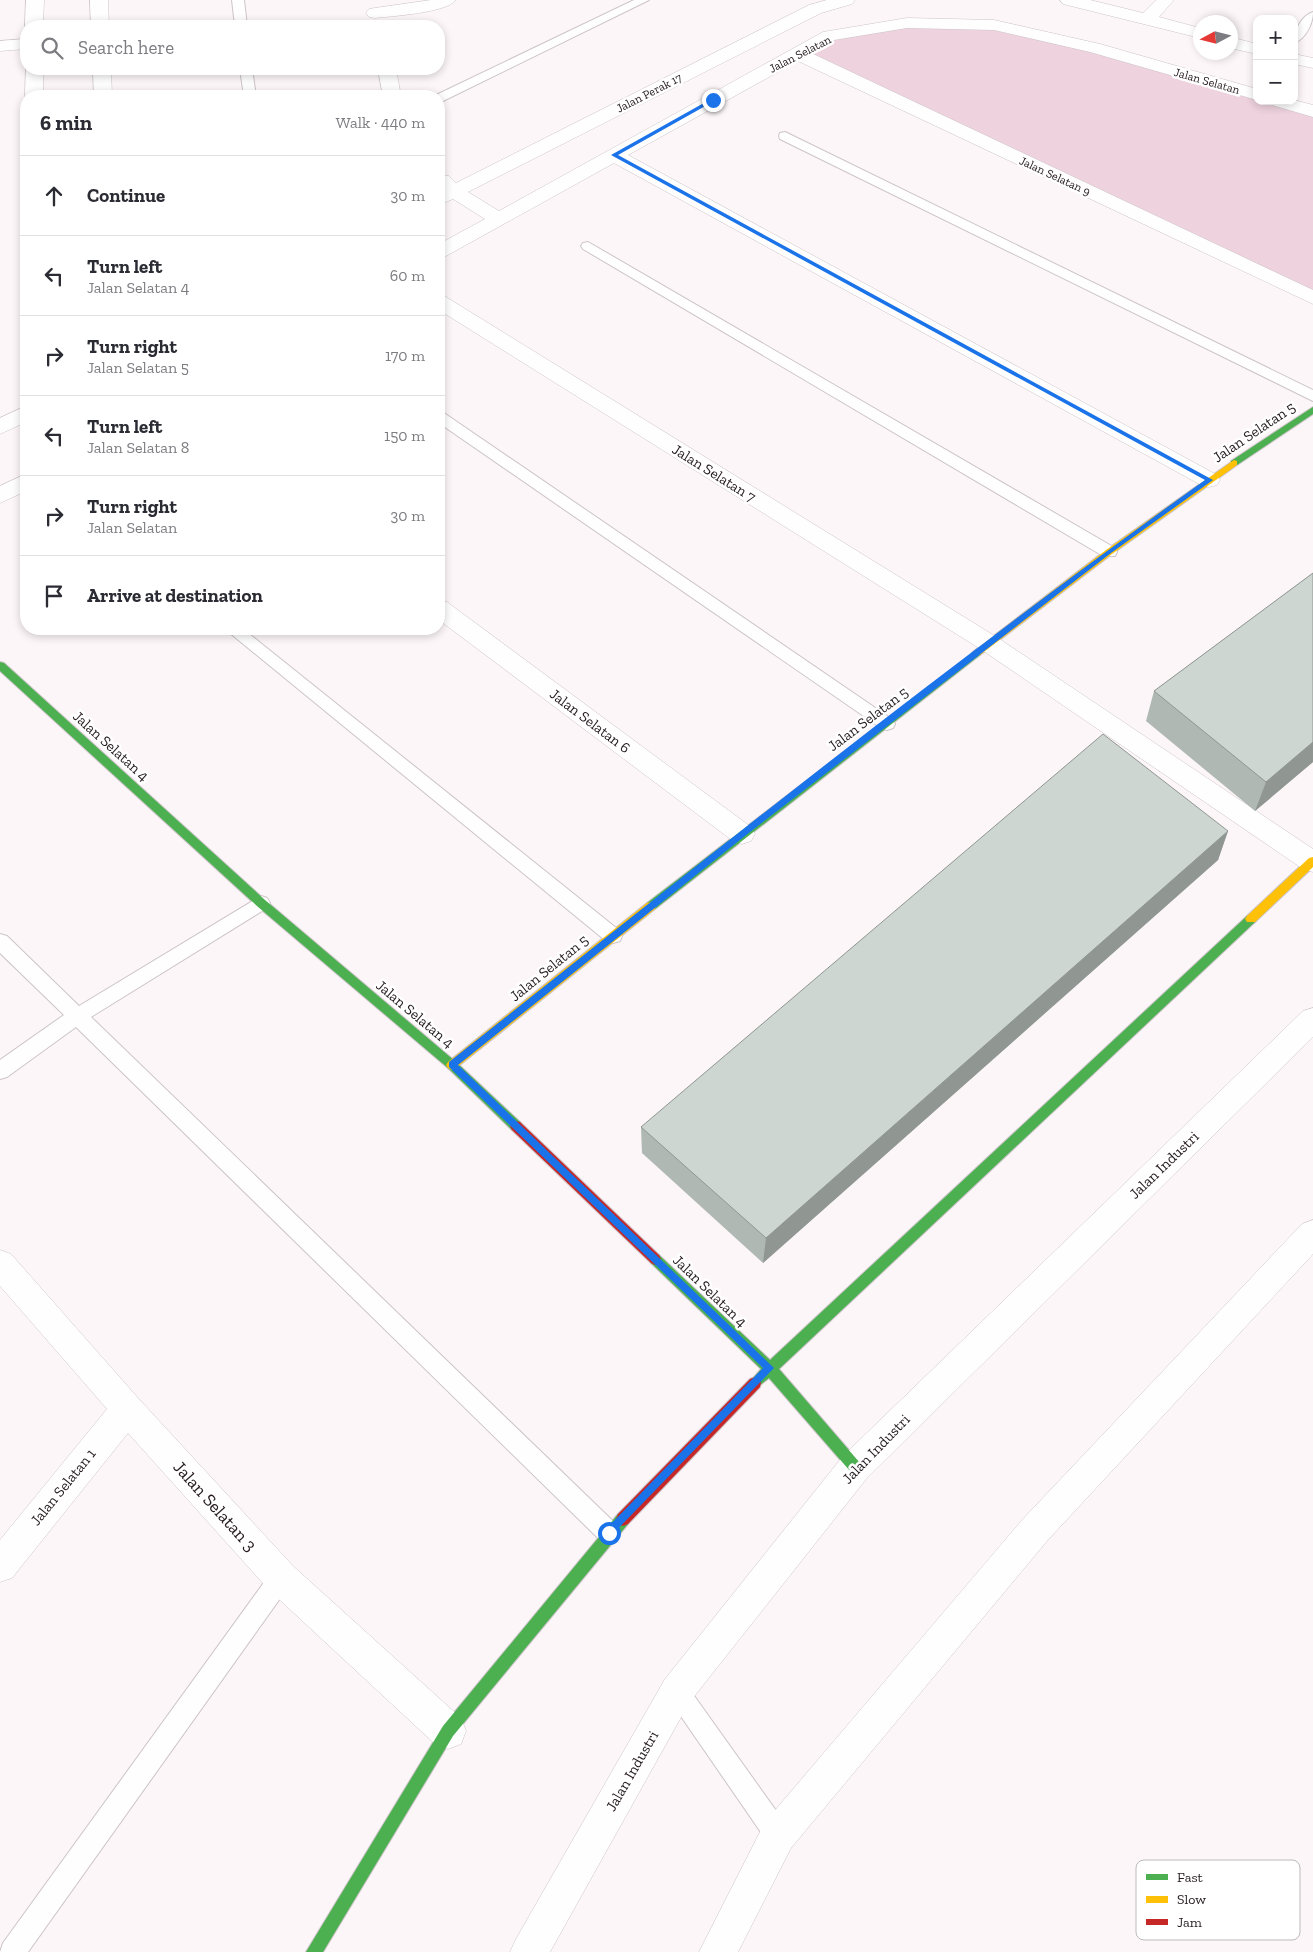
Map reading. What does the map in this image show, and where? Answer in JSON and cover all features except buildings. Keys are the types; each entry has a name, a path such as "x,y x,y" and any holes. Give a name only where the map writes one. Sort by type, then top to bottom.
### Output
{"street":[{"path":"34,20 35,0"},
{"path":"99,0 100,20"},
{"path":"375,13 433,5 447,0"},
{"name":"Jalan Perak 17","path":"446,195 815,10 846,0"},
{"path":"1069,0 1193,31"},
{"path":"1148,19 1165,0"},
{"name":"Jalan Selatan","path":"445,249 829,36 907,23 994,24 1094,48 1253,94"},
{"path":"0,46 20,44"},
{"path":"1238,44 1253,48"},
{"name":"Jalan Selatan 9","path":"798,54 1313,298"},
{"path":"1298,60 1313,63"},
{"path":"34,75 34,90"},
{"path":"102,75 103,90"},
{"path":"388,75 391,90"},
{"path":"1292,105 1313,111"},
{"path":"614,155 1209,480"},
{"path":"446,195 499,219"},
{"name":"Jalan Selatan 7","path":"445,305 990,644 1313,861"},
{"name":"Jalan Selatan 5","path":"452,1065 742,834 1109,552 1209,480 1313,410"},
{"path":"0,427 20,416"},
{"path":"0,496 20,484"},
{"name":"Jalan Selatan 6","path":"445,612 742,834"},
{"name":"Jalan Selatan 4","path":"0,665 261,904 452,1065 769,1368 856,1467"},
{"path":"314,1952 448,1731 609,1533 769,1368 1313,861"},
{"name":"Jalan Industri","path":"529,1952 677,1691 856,1467 1313,1019"},
{"path":"718,1952 778,1835 1035,1530 1313,1233"},
{"name":"Jalan Selatan 3","path":"0,1264 127,1409 281,1578 448,1731"},
{"name":"Jalan Selatan 1","path":"0,1566 127,1409"}],"lane":[{"path":"238,0 240,20"},
{"path":"445,95 643,0"},
{"path":"1298,34 1313,16"},
{"path":"247,75 249,90"},
{"path":"785,136 1313,396"},
{"path":"588,246 1109,552"},
{"path":"445,420 887,724"},
{"path":"240,635 613,936"},
{"path":"0,1071 78,1016 261,904"},
{"path":"0,941 609,1533"},
{"path":"12,1952 281,1578"},
{"path":"677,1691 778,1835"}],"shaded area":[{"path":"907,23 994,25 1253,94 1253,105 1292,105 1313,111 1313,298 798,54 829,36"}],"traffic: fast":[{"path":"1234,463 1313,410"},
{"path":"651,906 977,653"},
{"path":"0,665 261,903 452,1065 516,1126"},
{"path":"755,1383 1251,919"},
{"path":"655,1259 769,1368 855,1467"},
{"path":"314,1952 448,1731 623,1519"}],"traffic: slow":[{"path":"977,653 1109,552 1234,463"},
{"path":"1251,919 1313,861"},
{"path":"452,1065 651,906"}],"traffic: jam":[{"path":"516,1126 655,1259"},
{"path":"623,1519 755,1383"}],"route":[{"path":"609,1533 769,1368 452,1065 742,834 1109,552 1209,480 614,155 713,100"}]}
